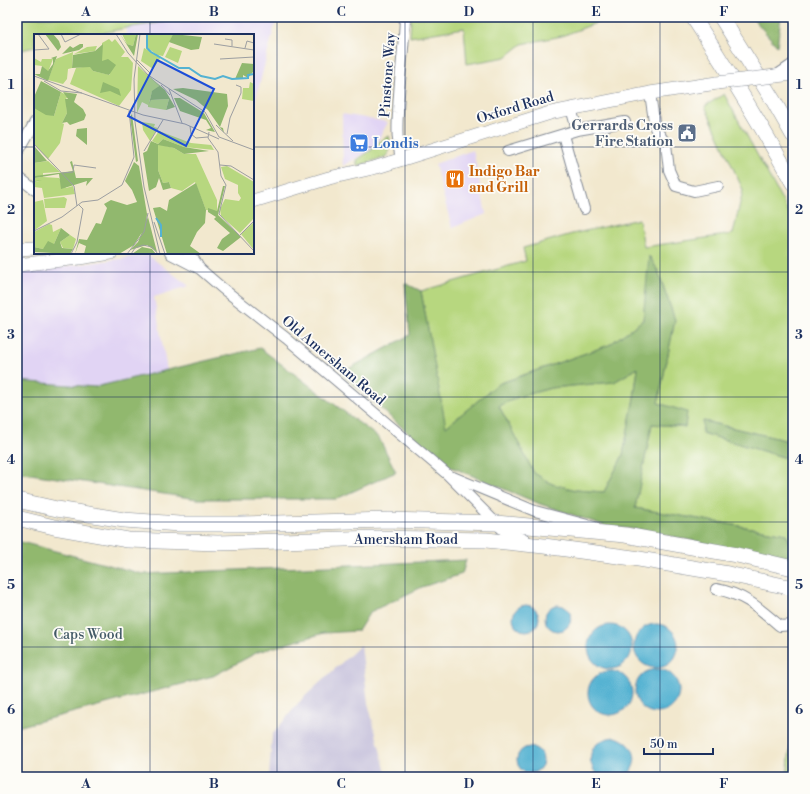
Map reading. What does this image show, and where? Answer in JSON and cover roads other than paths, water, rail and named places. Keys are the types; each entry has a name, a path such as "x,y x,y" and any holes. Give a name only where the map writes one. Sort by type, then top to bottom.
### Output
{"highway":[{"path":"693,17 752,111 793,183"},
{"path":"721,17 793,135"},
{"path":"17,500 57,509 124,520 179,524 390,520 496,523 625,535 737,555 793,568"},
{"name":"Amersham Road","path":"17,518 54,527 128,540 218,543 377,538 486,540 633,558 728,574 793,588"}],"main road":[{"name":"Oxford Road","path":"254,201 329,178 377,167 422,154 550,113 571,108 650,93 793,74"},
{"path":"254,210 328,186 377,167"},
{"path":"17,249 34,248"},
{"path":"17,265 61,257 98,254"}],"street":[{"name":"Pinstone Way","path":"401,159 397,133 405,17"},
{"path":"775,76 793,64"},
{"path":"650,93 655,128 666,144 669,170 676,186 694,191 718,186"},
{"path":"571,108 577,130"},
{"path":"508,151 577,130 625,122"},
{"path":"17,154 34,124"},
{"path":"563,135 584,209"},
{"path":"17,176 34,189"},
{"name":"Old Amersham Road","path":"170,254 200,269 286,338 448,475 502,530 544,546"},
{"name":"Old Amersham Road","path":"189,254 200,269"},
{"name":"Old Amersham Road","path":"448,475 535,511 625,535"},
{"path":"716,589 727,591 739,596 759,608 780,626 793,625"}],"water":[{"path":"526,605 535,609 539,618 535,627 526,631 517,627 513,618 517,609"},
{"path":"558,605 567,609 571,618 567,627 558,631 549,627 545,618 549,609"},
{"path":"652,624 660,624 672,630 678,642 678,650 672,662 660,668 652,668 640,662 634,650 634,642 640,630"},
{"path":"606,625 614,625 626,631 632,643 632,651 626,663 614,669 606,669 594,663 588,651 588,643 594,631"},
{"path":"653,669 661,669 673,675 679,687 679,695 673,707 661,713 653,713 641,707 635,695 635,687 641,675"},
{"path":"606,671 614,671 626,677 632,689 632,697 626,709 614,715 606,715 594,709 588,697 588,689 594,677"},
{"path":"616,737 623,740 632,749 635,760 634,765 626,777 599,777 591,763 592,751 601,741"},
{"path":"530,747 539,751 543,760 539,769 530,773 521,769 517,760 521,751"}],"place":[{"name":"Gerrards Cross Fire Station","path":"687,133"},
{"name":"Londis","path":"359,143"},
{"name":"Indigo Bar and Grill","path":"455,179"}],"park label":[{"name":"Caps Wood","path":"88,634"}]}
